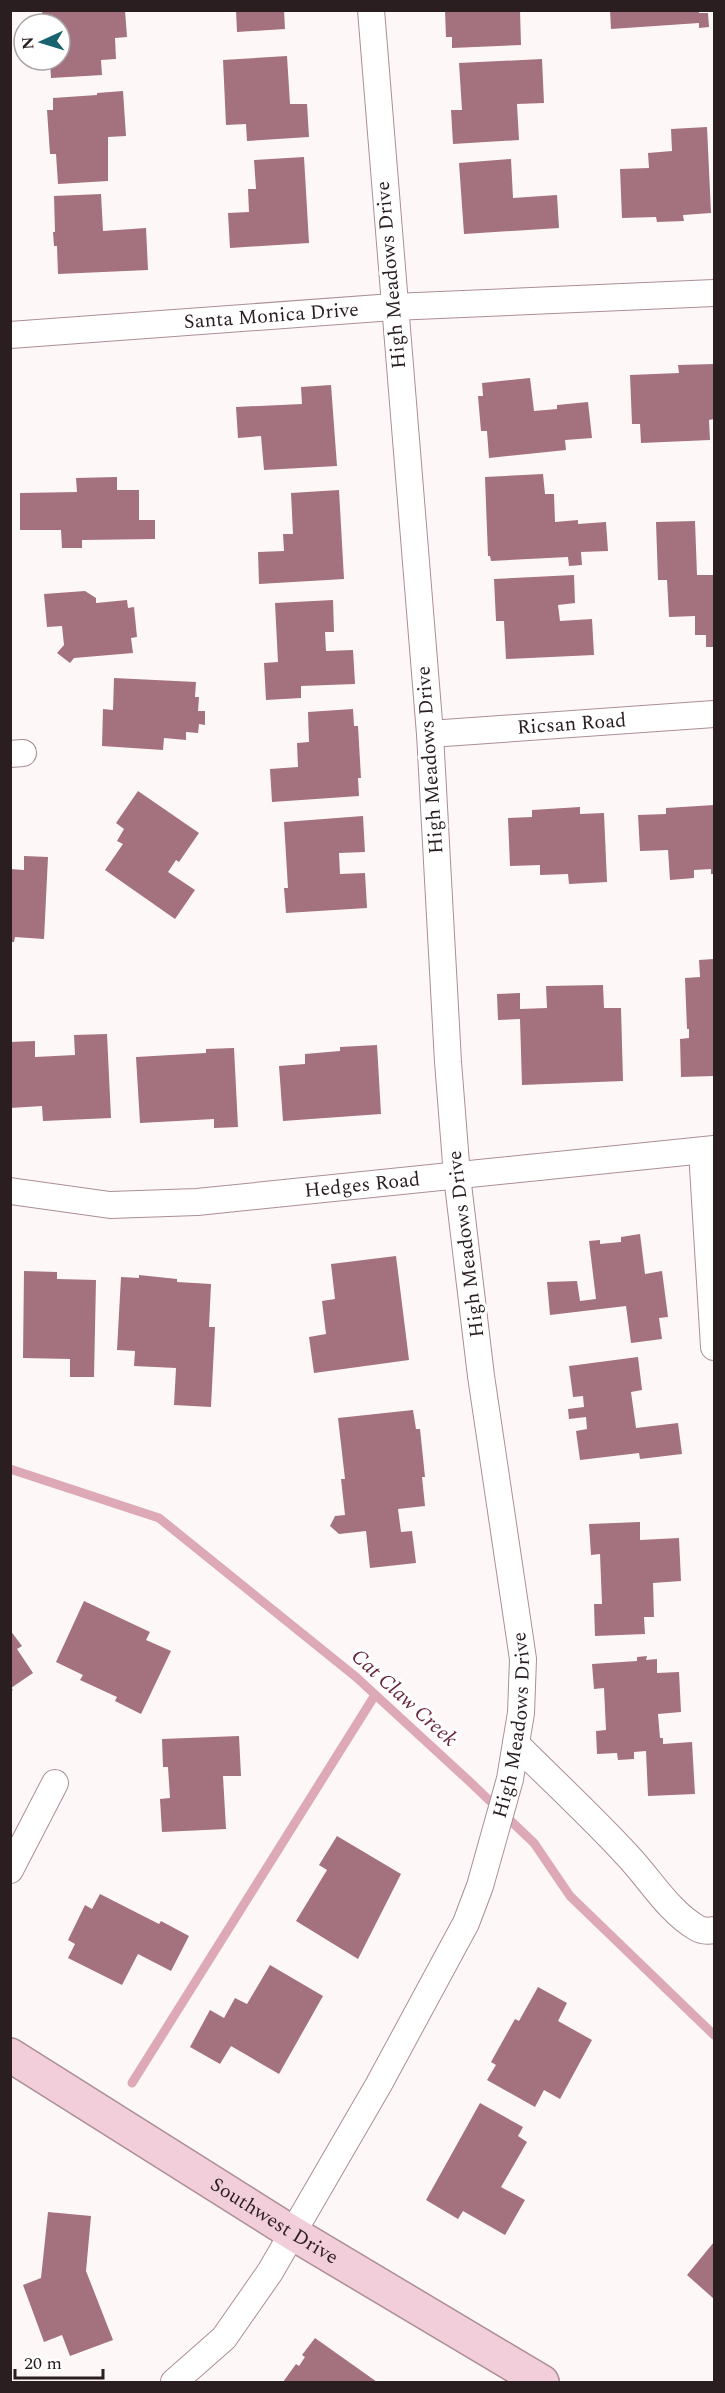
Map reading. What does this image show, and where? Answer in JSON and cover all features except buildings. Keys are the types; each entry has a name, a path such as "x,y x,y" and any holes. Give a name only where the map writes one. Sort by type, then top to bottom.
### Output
{"main road":[{"name":"Southwest Drive","path":"10,2055 294,2234 542,2382"}],"street":[{"name":"High Meadows Drive","path":"174,2382 224,2338 270,2272 379,2084 466,1923 493,1842 510,1779 520,1713 523,1659 481,1376 457,1176 447,1051 430,734 393,306 371,10"},
{"name":"Santa Monica Drive","path":"10,335 393,306 714,293"},
{"name":"Ricsan Road","path":"430,734 714,714"},
{"name":"Hedges Road","path":"10,1191 110,1205 197,1202 708,1150"},
{"path":"708,1150 714,1347"},
{"path":"516,1744 630,1857 661,1896 698,1929 708,1932 714,1930"},
{"path":"10,1870 55,1783"}],"waterway":[{"name":"Cat Claw Creek","path":"10,1469 159,1518 356,1677 469,1781 534,1843 570,1896 714,2035"},
{"path":"132,2083 375,1695"}]}
